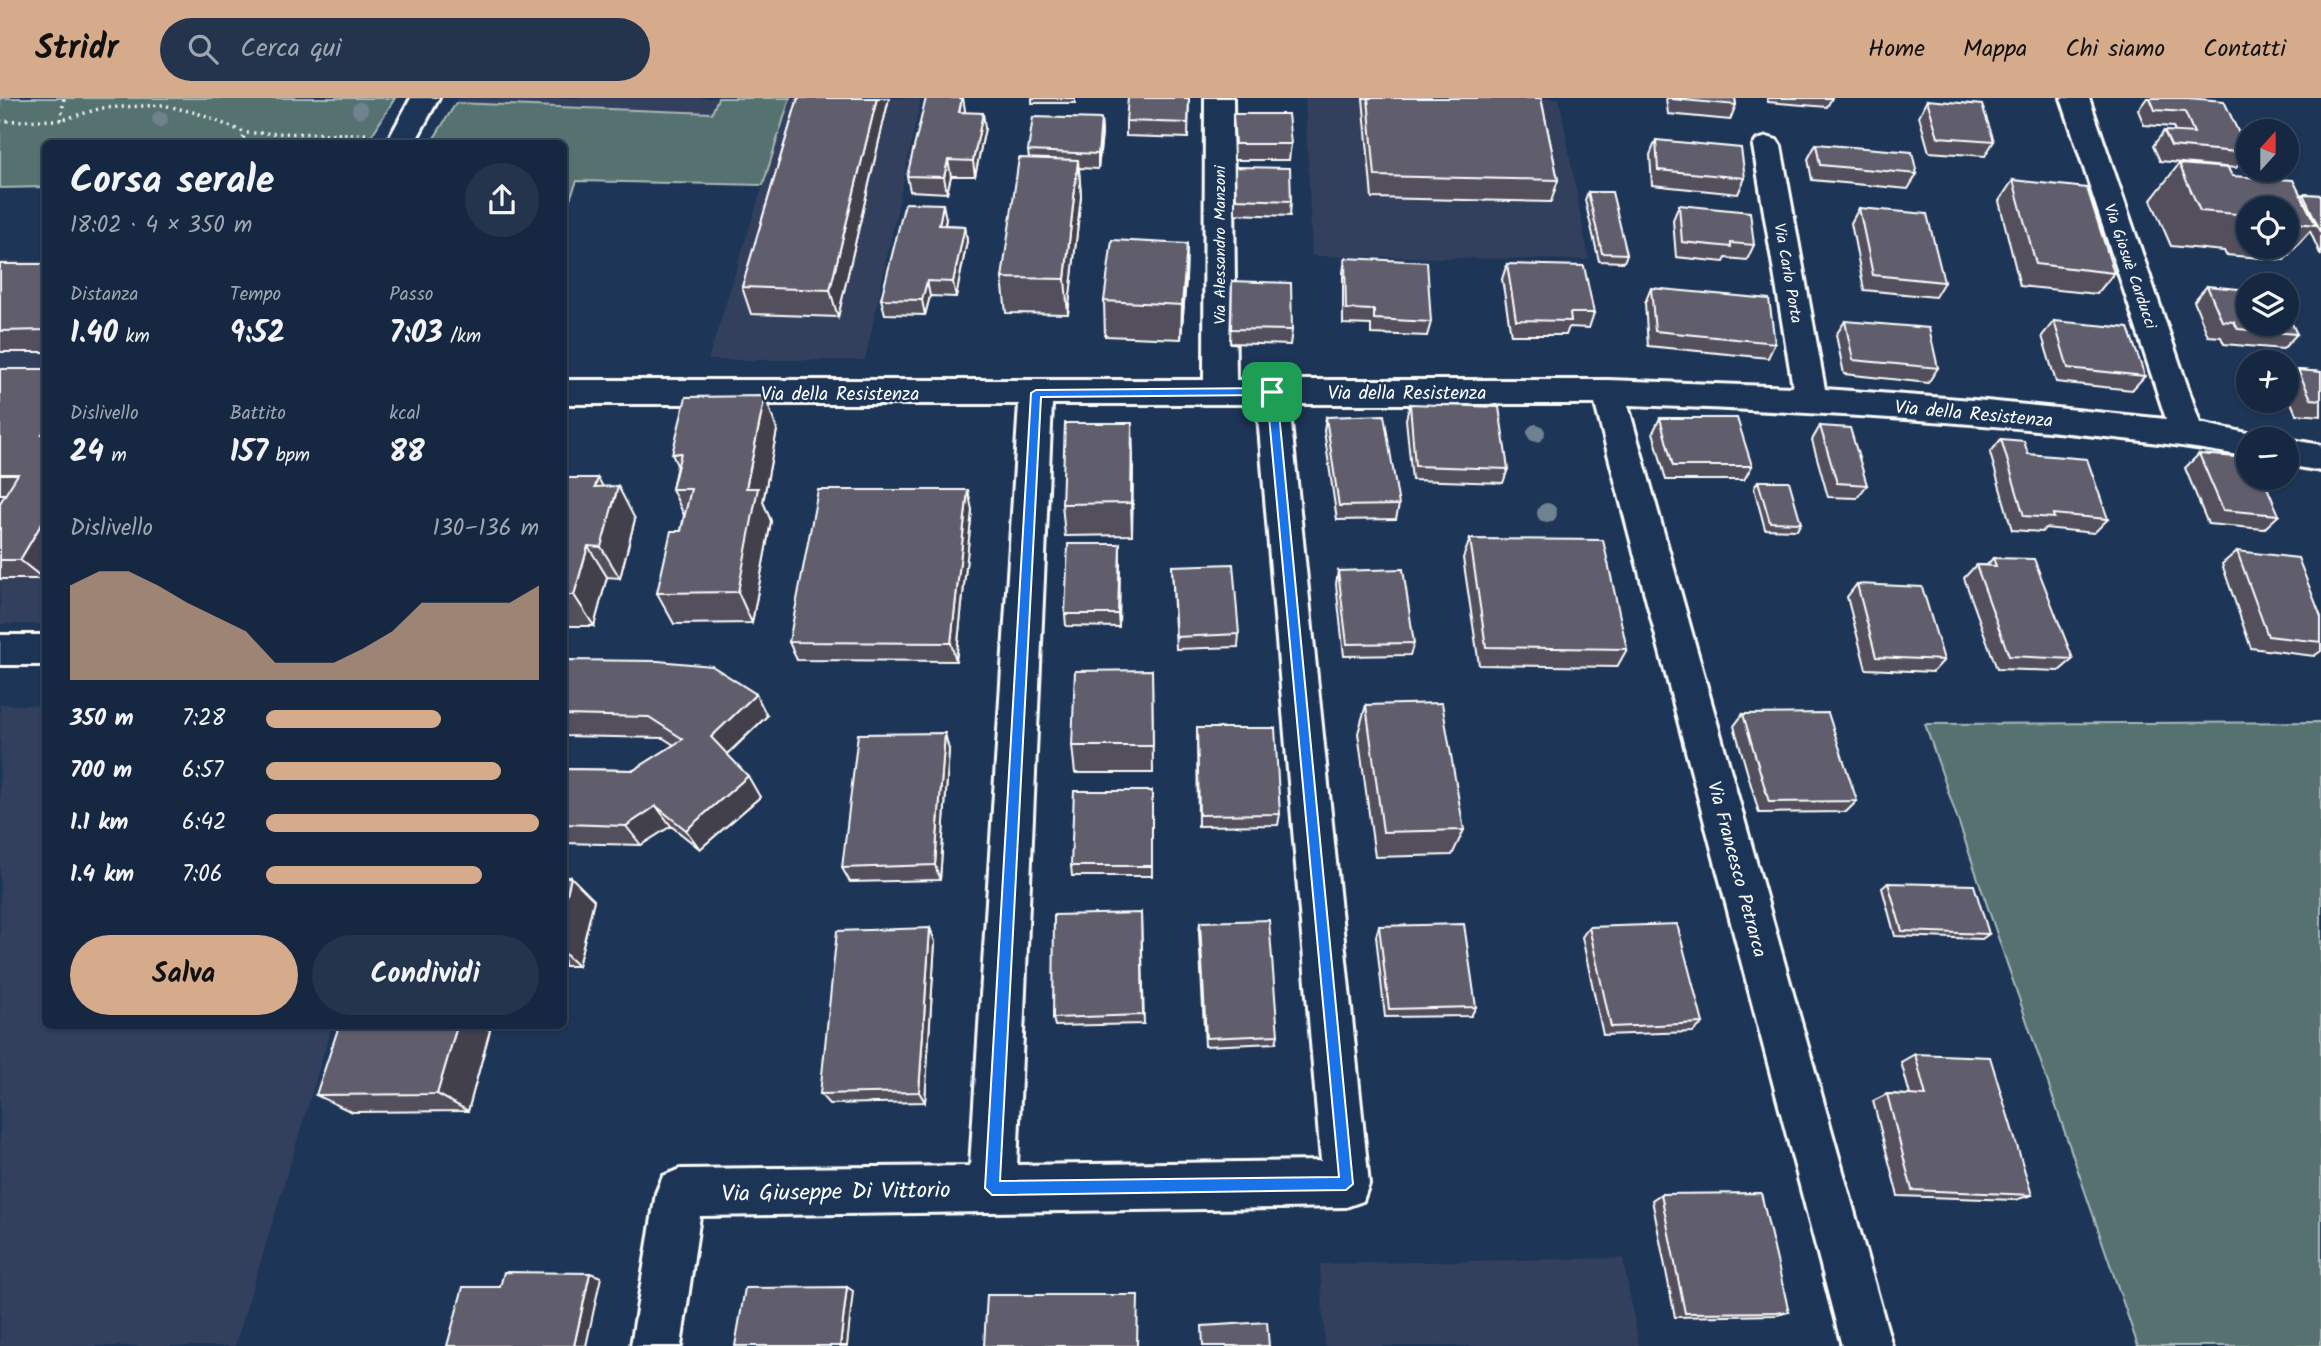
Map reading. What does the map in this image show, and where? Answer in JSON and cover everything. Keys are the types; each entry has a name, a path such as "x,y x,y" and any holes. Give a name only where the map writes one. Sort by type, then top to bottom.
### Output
{"street":[{"path":"402,140 425,98"},
{"name":"Via Alessandro Manzoni","path":"1219,98 1220,392"},
{"name":"Via Giosuè Carducci","path":"2075,98 2187,433"},
{"name":"Via Carlo Porta","path":"1767,146 1811,400"},
{"name":"Via della Resistenza","path":"567,392 1608,392 1811,400 1986,413 2187,433 2236,442"},
{"name":"Via Giuseppe Di Vittorio","path":"656,1346 680,1193 1346,1184 1272,392"},
{"name":"Via Francesco Petrarca","path":"1608,392 1867,1346"},
{"path":"992,1188 1036,393"},
{"path":"2299,454 2321,458"},
{"path":"0,650 42,650"}],"path":[{"path":"61,120 64,98"},
{"path":"0,121 61,120 113,107 163,105 197,113 246,133 402,140"},
{"path":"242,140 246,133"}],"shaded area":[{"path":"458,98 718,98 712,113 456,103"},
{"path":"790,98 921,98 865,360 708,360"},
{"path":"1305,98 1559,98 1589,260 1312,256"},
{"path":"0,261 42,261 42,624 0,624"},
{"path":"0,704 42,706 42,1029 331,1029 235,1346 0,1346"},
{"path":"1623,1258 1639,1346 1325,1346 1320,1264"}],"green space":[{"path":"0,98 395,98 369,140 42,140 42,187 0,188"},
{"path":"718,98 790,98 763,185 577,181 567,206 567,140 433,140 456,103 712,113"},
{"path":"2321,722 2321,1346 2138,1346 1925,724"}],"building":[{"path":"798,98 877,98 830,290 742,287"},
{"path":"926,98 962,98 959,112 983,113 973,161 948,160 944,177 907,176"},
{"path":"1128,98 1189,98 1188,123 1126,121"},
{"path":"1368,98 1541,98 1558,180 1375,176"},
{"path":"1735,98 1736,105 1673,99"},
{"path":"2150,98 2224,101 2236,127 2236,152 2171,146 2164,131 2194,133 2185,112 2155,110"},
{"path":"1927,100 1982,105 1994,141 1938,137"},
{"path":"1233,114 1288,114 1291,144 1235,144"},
{"path":"1033,117 1101,119 1098,154 1028,151"},
{"path":"1656,140 1741,148 1745,178 1658,170"},
{"path":"1816,144 1912,152 1917,174 1820,165"},
{"path":"1019,158 1078,160 1065,279 1002,278"},
{"path":"2179,164 2228,168 2232,176 2236,176 2236,182 2294,182 2316,225 2299,223 2299,196 2236,196 2236,214 2200,211"},
{"path":"1235,167 1290,168 1291,201 1236,199"},
{"path":"2013,180 2087,188 2114,273 2036,264"},
{"path":"1588,192 1612,192 1627,254 1602,253"},
{"path":"2303,194 2321,195 2321,232"},
{"path":"905,203 943,204 939,225 965,226 953,282 927,281 922,300 881,299"},
{"path":"1679,205 1750,212 1754,245 1731,243 1731,247 1682,242"},
{"path":"1859,208 1927,214 1944,282 1873,275"},
{"path":"1112,240 1187,244 1182,305 1104,301"},
{"path":"1345,258 1427,262 1431,322 1374,319 1374,310 1346,309"},
{"path":"0,264 42,264 42,330 0,331"},
{"path":"1507,264 1584,266 1594,313 1570,313 1571,321 1516,320"},
{"path":"1232,281 1291,283 1292,330 1231,329"},
{"path":"2207,286 2236,289 2236,326 2234,322 2222,321"},
{"path":"1651,288 1769,299 1775,343 1655,331"},
{"path":"1845,321 1929,328 1938,368 1853,360"},
{"path":"2054,321 2128,328 2145,376 2068,368"},
{"path":"0,369 42,369 42,523 20,560 0,560 0,503 18,474 0,474"},
{"path":"2299,370 2321,372 2321,400 2311,399"},
{"path":"765,396 746,488 758,488 738,592 657,593 671,531 681,531 691,489 672,489 681,453 672,454 686,397"},
{"path":"1410,404 1499,407 1508,469 1415,466"},
{"path":"1384,415 1399,505 1339,506 1326,417"},
{"path":"1660,418 1737,418 1752,466 1673,466"},
{"path":"1065,423 1132,423 1131,503 1062,504"},
{"path":"1820,426 1850,428 1867,485 1837,483"},
{"path":"2001,439 2024,441 2028,454 2087,459 2108,519 2053,514 2054,518 2024,516"},
{"path":"2199,454 2236,457 2236,490 2268,490 2279,515 2223,510"},
{"path":"567,478 598,478 595,487 618,486 601,547 588,546 574,595 567,595"},
{"path":"1758,481 1789,481 1801,523 1770,522"},
{"path":"818,490 968,490 951,643 789,642"},
{"path":"1470,539 1603,540 1627,649 1486,647"},
{"path":"1068,544 1120,544 1118,614 1065,614"},
{"path":"2237,551 2298,558 2321,617 2321,642 2268,636"},
{"path":"1993,558 2034,559 2073,659 2009,656 1976,565 1996,566"},
{"path":"1233,564 1239,634 1176,637 1172,566"},
{"path":"1403,569 1414,643 1347,644 1338,571"},
{"path":"1857,584 1922,587 1944,660 1876,657"},
{"path":"567,660 658,661 712,666 756,694 711,737 748,776 686,830 656,806 626,826 567,824 567,769 634,770 683,739 649,717 567,715"},
{"path":"1152,670 1153,746 1072,746 1075,671"},
{"path":"1442,703 1464,830 1383,832 1366,705"},
{"path":"1828,713 1857,801 1769,802 1743,714"},
{"path":"1197,728 1275,728 1280,814 1199,815"},
{"path":"945,733 935,865 842,868 858,734"},
{"path":"1074,791 1152,791 1152,866 1071,866"},
{"path":"567,877 571,877 567,894"},
{"path":"1888,883 1974,885 1989,934 1902,931"},
{"path":"1141,913 1143,1015 1053,1018 1054,915"},
{"path":"1269,920 1278,1035 1206,1038 1200,922"},
{"path":"1464,924 1476,1007 1389,1009 1379,926"},
{"path":"1677,924 1703,1023 1611,1027 1589,927"},
{"path":"930,928 919,1092 820,1094 837,931"},
{"path":"338,1029 456,1029 437,1094 316,1095"},
{"path":"1915,1054 1990,1057 2032,1195 1912,1190 1887,1094 1926,1096"},
{"path":"1761,1193 1789,1312 1685,1313 1661,1194"},
{"path":"504,1272 590,1273 574,1346 447,1346 463,1287 500,1287"},
{"path":"847,1287 840,1346 735,1346 745,1288"},
{"path":"987,1295 1138,1295 1137,1346 984,1346"},
{"path":"1267,1322 1269,1346 1203,1346 1202,1326"}],"route":[{"path":"1272,392 1346,1184 992,1188 1036,393 1272,392"}]}
